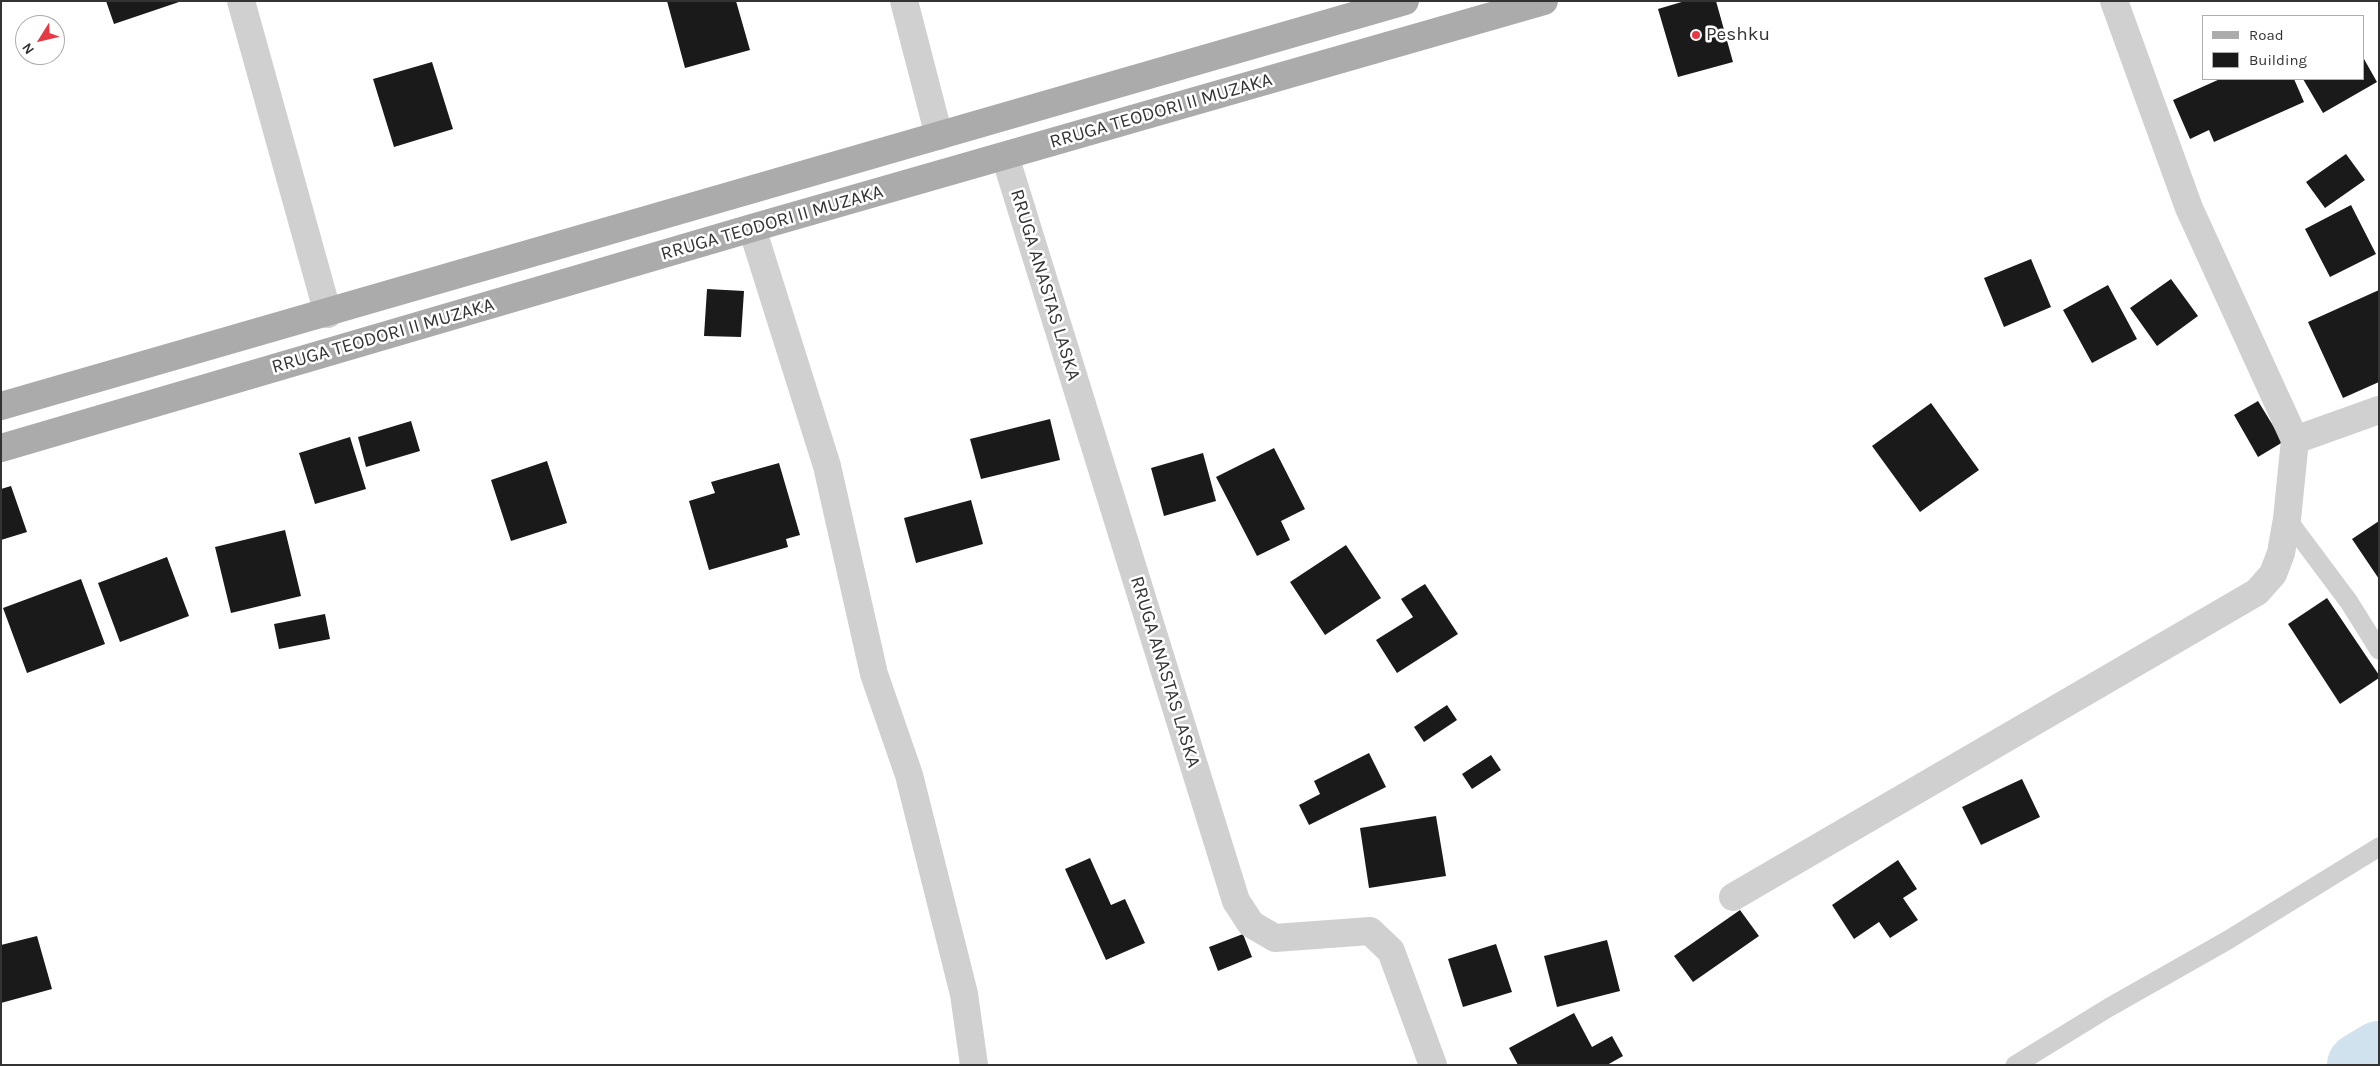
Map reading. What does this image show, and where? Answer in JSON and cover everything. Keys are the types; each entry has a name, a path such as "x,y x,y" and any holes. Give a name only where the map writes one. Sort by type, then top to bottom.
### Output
{"main road":[{"name":"RRUGA TEODORI II MUZAKA","path":"1,406 328,314 1405,1"},
{"name":"RRUGA TEODORI II MUZAKA","path":"1,448 752,228 1544,1"}],"street":[{"path":"241,1 328,314"},
{"path":"904,1 940,136"},
{"path":"1733,897 2257,592 2273,574 2281,553 2287,519 2295,440 2190,208 2114,1"},
{"name":"RRUGA ANASTAS LASKA","path":"1005,156 1236,901 1251,924 1275,938 1370,931 1391,951 1433,1065"},
{"path":"752,228 827,466 874,674 909,774 964,994 974,1065"},
{"path":"2295,440 2379,410"}],"lane":[{"path":"2287,519 2349,602 2379,650"},
{"path":"2016,1065 2108,1008 2228,940 2379,847"}],"building":[{"path":"106,1 179,1 179,2 114,24"},
{"path":"667,1 736,1 750,50 685,68"},
{"name":"Peshku","path":"1685,1 1716,1 1733,62 1678,77 1658,9"},
{"path":"2365,61 2377,82 2323,113 2304,80 2365,80"},
{"path":"432,62 453,129 394,147 373,79"},
{"path":"2218,80 2294,80 2304,102 2214,142 2209,130 2190,139 2173,100"},
{"path":"2346,154 2365,180 2325,208 2306,182"},
{"path":"2351,205 2376,254 2330,277 2305,229"},
{"path":"2031,259 2051,307 2004,327 1984,278"},
{"path":"2171,279 2198,316 2157,346 2130,308"},
{"path":"2108,285 2137,339 2092,363 2063,310"},
{"path":"707,289 744,291 741,337 704,336"},
{"path":"2379,290 2379,382 2343,398 2308,322"},
{"path":"2258,401 2283,442 2258,457 2234,415"},
{"path":"1931,403 1979,470 1920,512 1872,446"},
{"path":"1050,419 1060,460 981,479 970,439"},
{"path":"411,421 420,451 366,467 358,437"},
{"path":"350,437 366,489 315,504 299,453"},
{"path":"1274,448 1305,509 1281,521 1290,540 1257,556 1216,477"},
{"path":"1203,453 1216,501 1164,516 1151,468"},
{"path":"547,461 567,523 511,541 491,480"},
{"path":"779,463 800,535 786,539 788,547 709,570 689,501 715,493 711,482"},
{"path":"11,486 27,532 1,540 1,489"},
{"path":"971,500 983,544 916,563 904,518"},
{"path":"2379,521 2379,579 2352,539"},
{"path":"285,530 301,596 231,613 215,547"},
{"path":"1346,545 1381,598 1325,635 1290,582"},
{"path":"167,557 189,616 120,642 98,583"},
{"path":"81,579 105,644 27,673 3,608"},
{"path":"1425,584 1458,634 1397,673 1376,640 1413,617 1401,599"},
{"path":"2327,598 2379,675 2379,678 2340,704 2288,624"},
{"path":"325,614 330,639 279,649 274,624"},
{"path":"1447,705 1457,720 1424,742 1414,727"},
{"path":"1369,753 1386,787 1309,825 1299,805 1320,794 1314,781"},
{"path":"1491,755 1501,770 1472,789 1462,774"},
{"path":"2022,779 2040,817 1981,845 1962,807"},
{"path":"1436,816 1446,876 1369,888 1360,828"},
{"path":"1090,858 1111,905 1125,899 1145,943 1106,960 1065,869"},
{"path":"1898,860 1917,889 1903,898 1918,920 1890,938 1879,922 1854,939 1832,905"},
{"path":"1740,910 1759,936 1693,982 1674,956"},
{"path":"1243,934 1252,957 1218,971 1209,947"},
{"path":"37,936 52,989 1,1003 1,945"},
{"path":"1607,940 1620,991 1557,1007 1544,956"},
{"path":"1496,944 1512,992 1463,1007 1448,959"},
{"path":"1574,1013 1592,1047 1612,1036 1623,1056 1607,1065 1518,1065 1509,1048"}],"waterway":[{"path":"2359,1065 2379,1053"}],"place":[{"name":"Peshku","path":"1696,35"}]}
